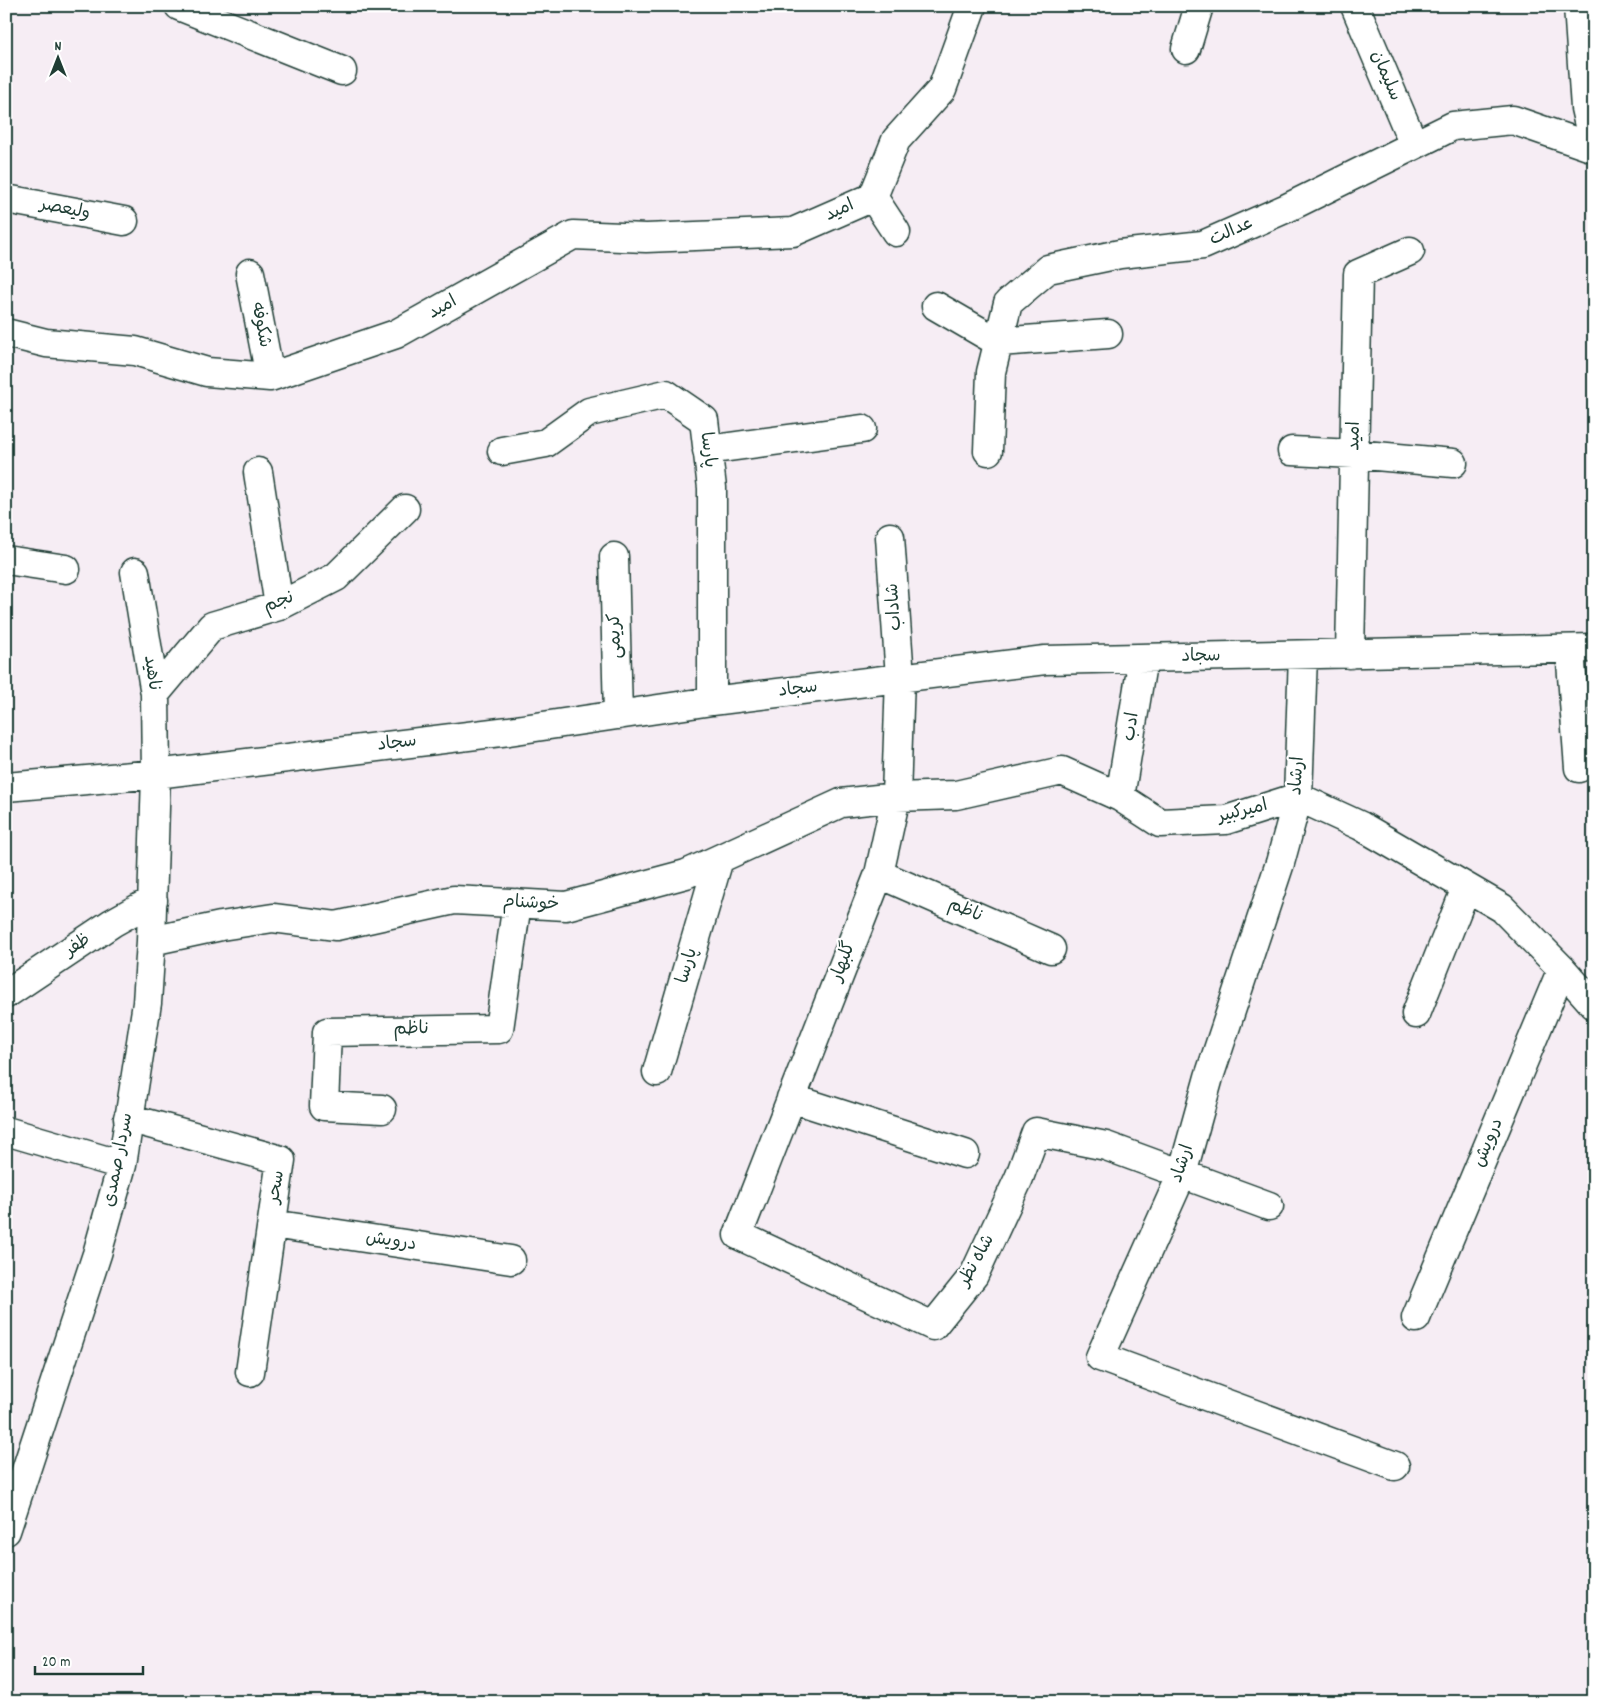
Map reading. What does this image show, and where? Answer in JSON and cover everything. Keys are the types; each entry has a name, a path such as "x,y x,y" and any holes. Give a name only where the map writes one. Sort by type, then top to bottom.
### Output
{"street":[{"path":"179,6 342,71"},
{"name":"امید","path":"6,333 46,343 135,351 207,372 270,377 396,334 573,235 646,238 793,232 873,197 896,140 942,89 972,6"},
{"path":"1186,48 1200,6"},
{"name":"سلیمان","path":"1355,6 1414,145"},
{"path":"1578,6 1585,108 1594,148"},
{"name":"عدالت","path":"988,451 991,372 1008,303 1048,269 1120,254 1203,245 1286,208 1453,126 1513,120 1594,148"},
{"name":"امید","path":"873,197 896,232"},
{"name":"ولیعصر","path":"6,198 124,221"},
{"name":"امید","path":"1350,654 1358,274 1410,251"},
{"name":"شکوفه","path":"250,273 270,377"},
{"path":"936,306 998,342 1108,334"},
{"name":"پارسا","path":"502,451 546,443 589,412 666,394 704,420 712,488 712,701"},
{"path":"707,450 862,428"},
{"path":"1292,451 1354,454 1453,463"},
{"path":"258,472 279,606"},
{"name":"نجم","path":"154,694 212,626 279,606 336,577 405,509"},
{"name":"شاداب","path":"890,538 900,678"},
{"name":"کریمی","path":"614,557 618,715"},
{"path":"6,560 66,569"},
{"name":"ناهید","path":"135,572 154,694 156,774"},
{"path":"1579,768 1582,648"},
{"name":"سجاد","path":"6,787 156,774 509,731 712,701 1045,660 1582,648"},
{"name":"ارشاد","path":"1303,655 1298,797 1280,863 1209,1077 1182,1174 1100,1357 1395,1466"},
{"name":"ادب","path":"1120,797 1143,658"},
{"name":"گلبهار","path":"738,1235 879,874 896,797 900,678"},
{"name":"امیرکبیر","path":"896,797 956,795 1062,771 1120,797 1160,823 1226,820 1298,797"},
{"name":"سردار صمدی","path":"9,1514 97,1254 122,1165 147,1003 151,941 156,774"},
{"name":"خوشنام","path":"151,941 221,926 272,918 336,926 454,900 566,906 686,874 841,803 896,797"},
{"path":"1298,797 1361,826 1502,908 1562,969 1594,1005"},
{"name":"پارسا","path":"658,1072 719,859"},
{"name":"ناظم","path":"879,874 1051,949"},
{"path":"1416,1014 1466,888"},
{"name":"ظفر","path":"6,994 112,923 152,900"},
{"name":"ناظم","path":"382,1109 324,1106 327,1032 500,1029 517,903"},
{"name":"درویش","path":"1416,1318 1562,969"},
{"path":"791,1098 965,1154"},
{"name":"سحر","path":"128,1118 281,1160 250,1372"},
{"path":"6,1131 122,1165"},
{"name":"شاه نظر","path":"738,1235 933,1326 974,1275 1019,1178 1036,1132 1106,1146 1182,1174"},
{"path":"1182,1174 1269,1206"},
{"name":"درویش","path":"272,1224 511,1260"}]}
